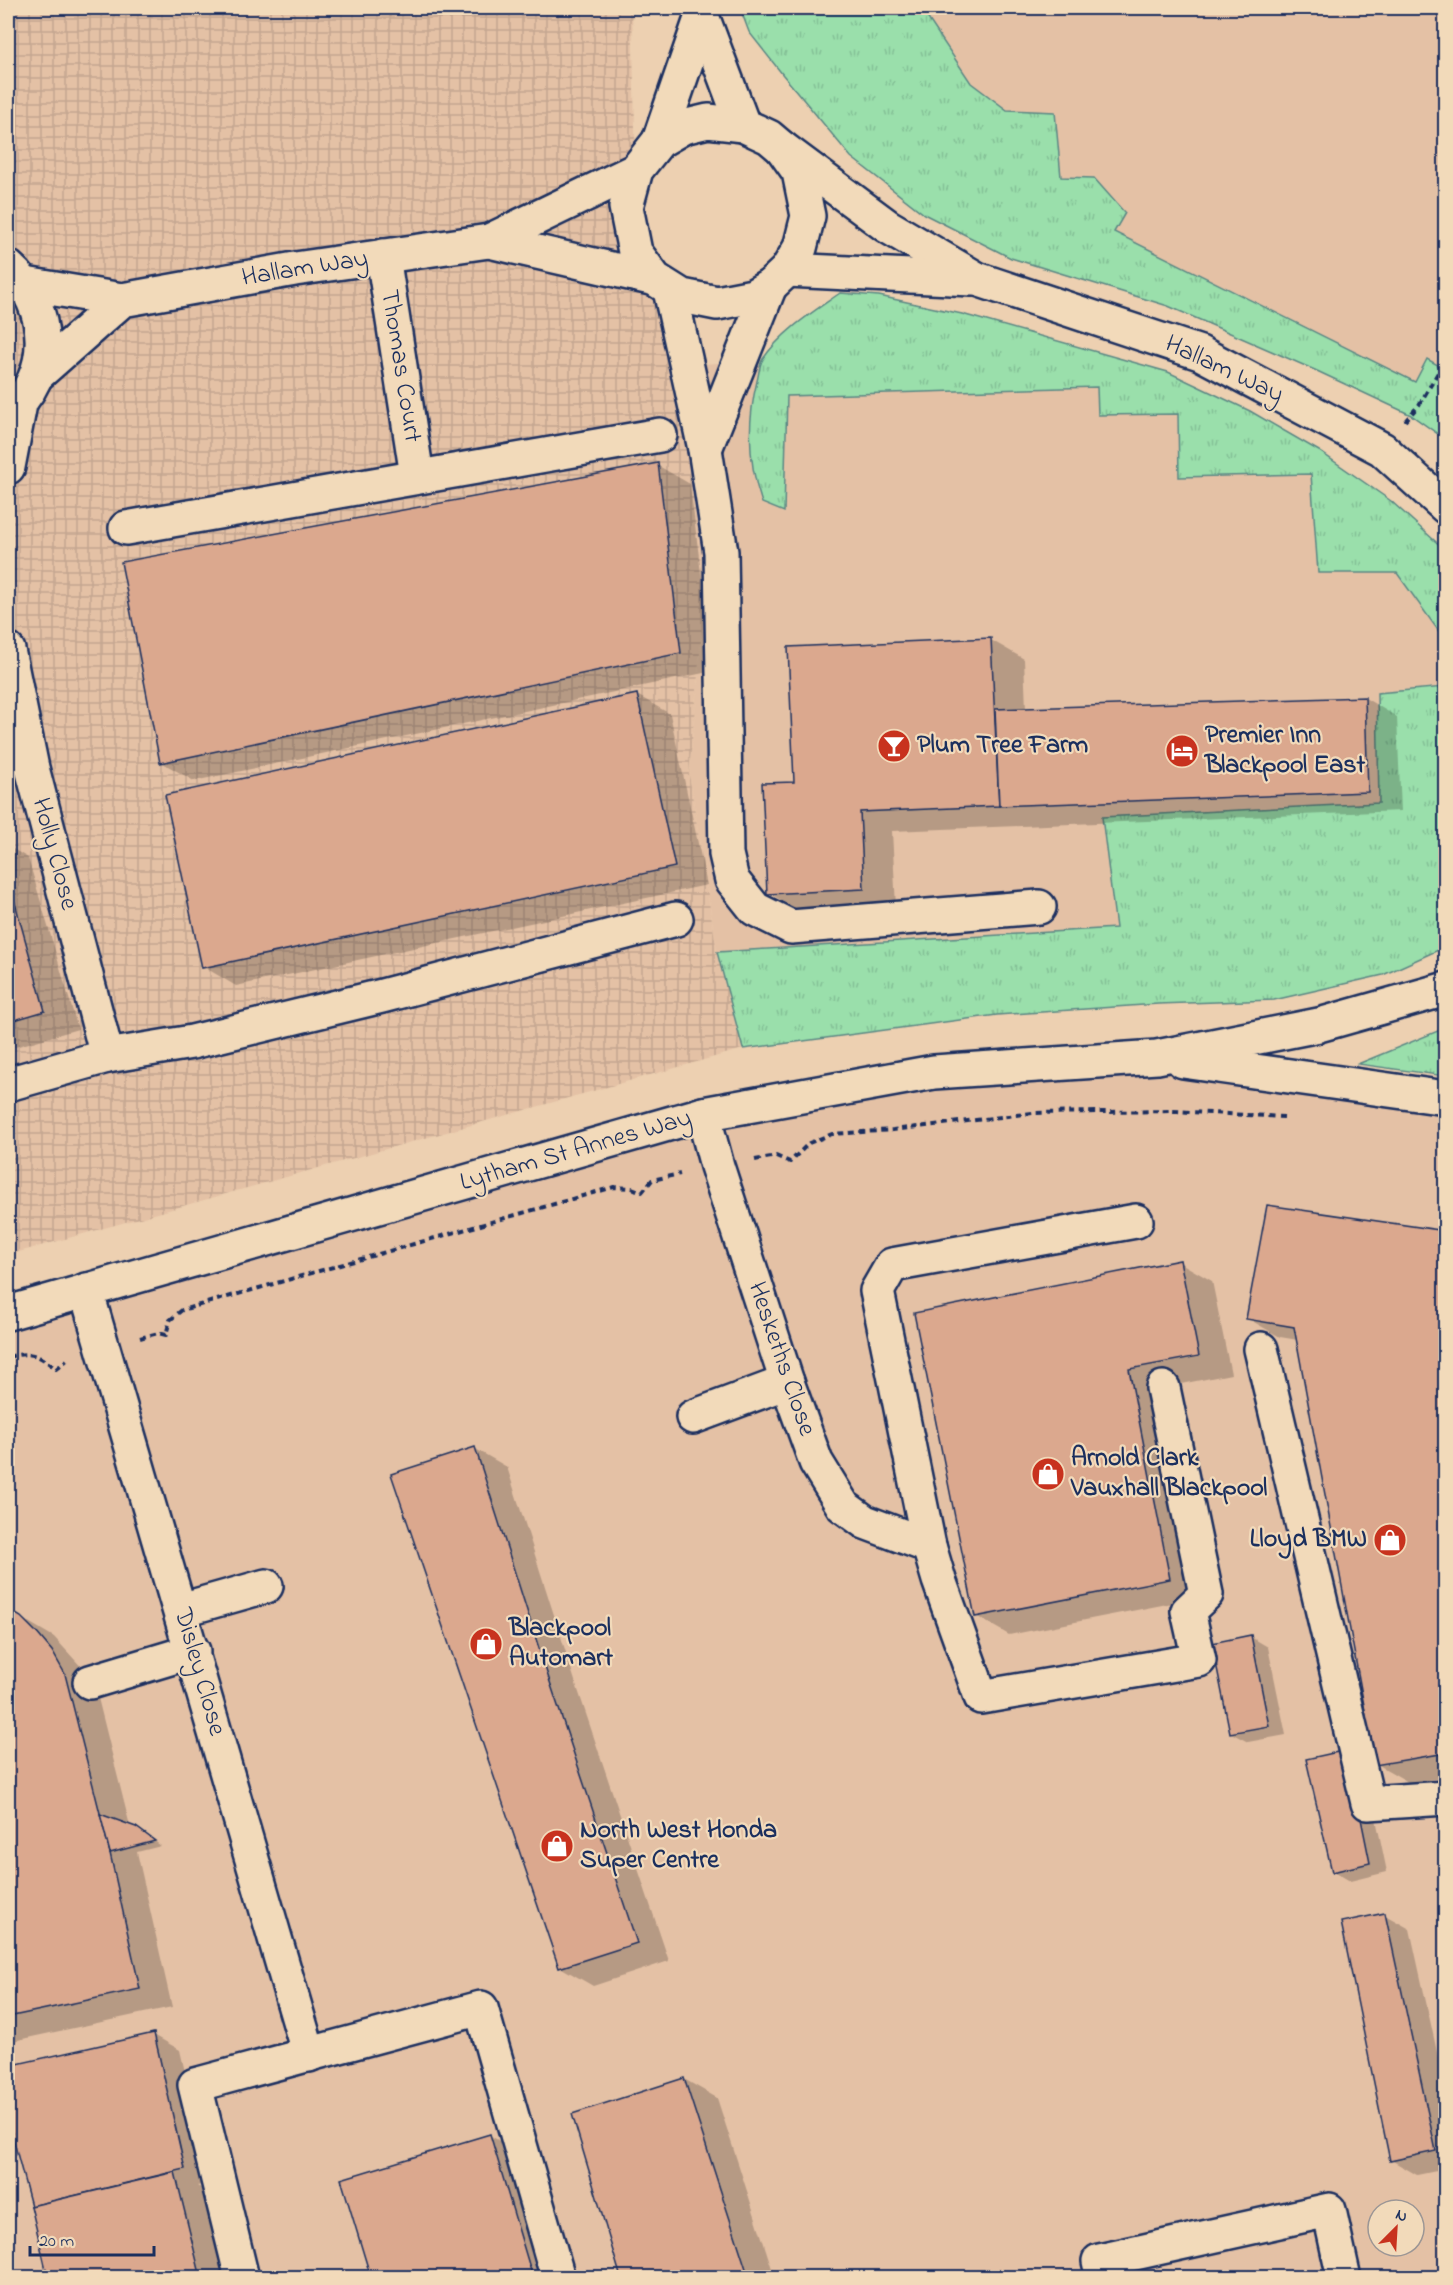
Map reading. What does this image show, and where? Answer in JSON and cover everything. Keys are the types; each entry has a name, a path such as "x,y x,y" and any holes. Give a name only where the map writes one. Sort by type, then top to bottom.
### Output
{"street":[{"path":"702,11 743,125"},
{"path":"702,11 659,141 636,170 626,207 634,252 663,285 682,296 717,303 753,296 778,278"},
{"path":"659,141 683,127 708,121 743,125 769,137 782,148 799,172 808,216 801,248 778,278 705,449"},
{"name":"Hallam Way","path":"782,148 887,226 977,279 1200,353 1382,449 1446,507"},
{"name":"Hallam Way","path":"12,271 122,300 295,269 489,241 636,170"},
{"name":"Hallam Way","path":"489,241 663,285"},
{"name":"Thomas Court","path":"383,256 417,476"},
{"path":"12,271 40,318 43,351 37,375"},
{"name":"Hallam Way","path":"778,278 977,279"},
{"path":"663,285 705,449 722,552 726,854 732,880 755,909 791,927 1039,907"},
{"path":"8,467 14,408 37,375 122,300"},
{"path":"126,528 660,435"},
{"name":"Holly Close","path":"8,650 20,771 107,1056"},
{"path":"8,1084 107,1056 192,1042 382,996 676,919"},
{"name":"Lytham St Annes Way","path":"8,1313 703,1114 934,1072 1157,1057 1319,1025 1446,989"},
{"name":"Lytham St Annes Way","path":"1157,1057 1446,1098"},
{"name":"Heskeths Close","path":"703,1114 717,1166 787,1382 816,1462 843,1506 865,1522 929,1546"},
{"path":"1136,1221 892,1265 877,1290 929,1546 981,1698 1199,1660 1188,1611 1206,1594 1163,1388"},
{"name":"Disley Close","path":"86,1290 309,2055"},
{"path":"1261,1349 1368,1803 1446,1798"},
{"path":"693,1417 787,1382"},
{"path":"181,1610 266,1586"},
{"path":"90,1682 193,1651"},
{"path":"242,2277 195,2085 481,2008 558,2277"},
{"path":"1103,2277 1099,2261 1329,2210 1344,2277"}],"path":[{"path":"1382,449 1419,405 1446,359"},
{"path":"8,1357 20,1354 40,1356 56,1369 64,1360 104,1349"}],"shaded area":[{"path":"8,8 632,8 636,170 655,279 687,436 705,597 689,774 717,952 743,1049 8,1255"},
{"path":"756,8 1445,8 1445,369 1427,360 1415,382 1114,232"},
{"path":"762,360 754,392 750,433 784,512 787,396 1097,387 1098,415 1178,413 1179,477 1311,474 1318,572 1397,573 1445,640 1445,687 1377,693 1379,803 1102,817 1116,928 717,952 689,774 705,597 687,436 672,366"},
{"path":"1157,1057 1445,1098 1445,2277 12,2277 8,2257 8,1313 703,1114"}],"green space":[{"path":"740,8 921,8 971,83 1007,110 1055,112 1061,177 1094,178 1125,213 1114,232 1415,382 1427,359 1445,369 1445,439 1411,415 1168,306 1011,258 924,214 851,157 749,32"},
{"path":"840,293 879,296 962,314 1168,372 1250,411 1319,451 1391,501 1445,550 1445,640 1397,573 1318,573 1311,474 1179,477 1178,414 1098,415 1097,387 787,396 784,512 762,503 754,473 750,442 754,396 761,364 771,349 789,331"},
{"path":"1445,687 1445,947 1383,975 1274,1000 1158,1004 997,1015 743,1049 717,952 1116,928 1102,817 1379,803 1377,693"},
{"path":"1445,1028 1445,1076 1358,1064"}],"building":[{"path":"658,463 681,653 160,763 121,562"},
{"name":"Plum Tree Farm","path":"991,638 999,806 860,812 864,889 767,894 762,783 794,782 788,647"},
{"path":"637,694 675,867 202,968 165,795"},
{"name":"Premier Inn Blackpool East","path":"1365,697 1368,792 999,806 995,709"},
{"path":"8,878 45,1011 8,1022"},
{"name":"Lloyd BMW","path":"1267,1205 1446,1231 1446,1753 1375,1765 1294,1327 1246,1319"},
{"name":"Arnold Clark Vauxhall Blackpool","path":"1180,1260 1199,1356 1129,1369 1170,1579 975,1617 914,1313"},
{"path":"475,1447 543,1661 637,1943 559,1968 391,1474"},
{"path":"8,1609 21,1617 36,1632 52,1651 65,1674 110,1853 140,1989 8,2017"},
{"path":"1251,1635 1269,1726 1230,1733 1212,1643"},
{"path":"1347,1750 1370,1863 1332,1872 1306,1759"},
{"path":"100,1814 136,1827 155,1841 110,1853"},
{"path":"1385,1913 1436,2151 1390,2161 1341,1922"},
{"path":"154,2033 185,2169 31,2206 8,2119 8,2066"},
{"path":"684,2078 749,2278 621,2278 572,2114"},
{"path":"490,2134 533,2278 371,2278 341,2179"},
{"path":"175,2172 201,2278 48,2278 31,2206"}],"place":[{"name":"Plum Tree Farm","path":"894,746"},
{"name":"Premier Inn Blackpool East","path":"1182,751"},
{"name":"Arnold Clark Vauxhall Blackpool","path":"1048,1474"},
{"name":"Lloyd BMW","path":"1390,1540"},
{"name":"Blackpool Automart","path":"486,1644"},
{"name":"North West Honda Super Centre","path":"557,1846"}]}
